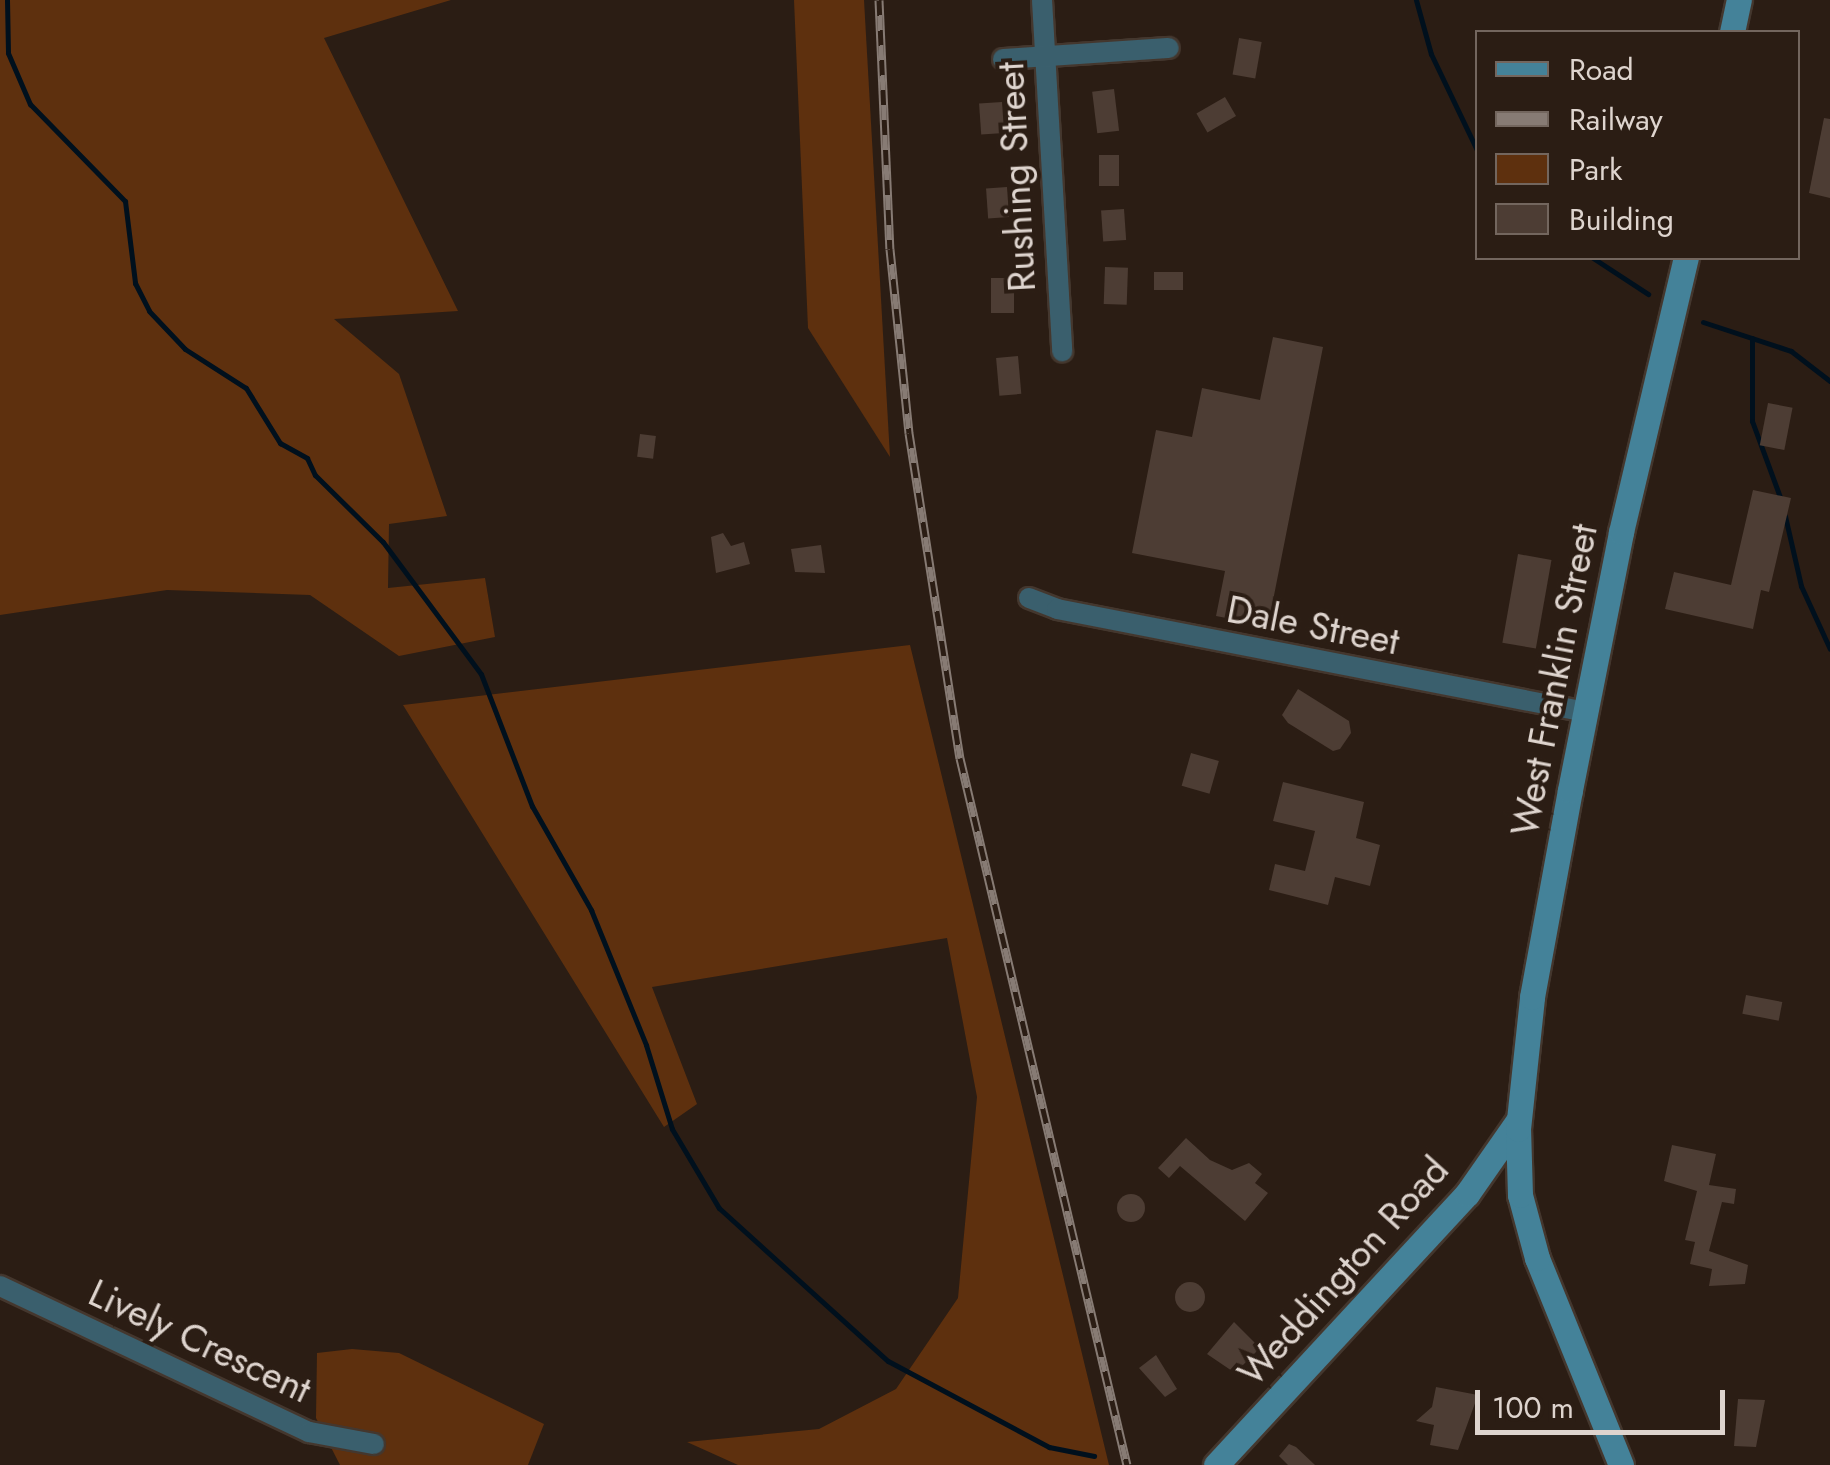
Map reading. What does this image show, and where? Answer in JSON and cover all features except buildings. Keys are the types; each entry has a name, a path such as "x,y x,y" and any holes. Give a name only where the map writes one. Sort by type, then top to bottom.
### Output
{"main road":[{"path":"1732,30 1739,0"},
{"name":"West Franklin Street","path":"1620,1465 1537,1258 1520,1196 1518,1120 1532,997 1586,712 1686,260"},
{"name":"Weddington Road","path":"1216,1465 1467,1194 1518,1120"}],"street":[{"name":"Rushing Street","path":"1042,0 1062,351"},
{"path":"1003,59 1169,48"},
{"name":"Dale Street","path":"1030,598 1057,610 1586,712"},
{"name":"Lively Crescent","path":"0,1286 309,1432 374,1444"}],"green space":[{"path":"0,0 451,0 324,38 458,311 334,319 399,374 447,516 389,524 388,588 485,578 495,637 399,656 310,595 167,590 0,615"},
{"path":"794,0 864,0 890,457 808,328"},
{"path":"910,645 1109,1465 738,1465 687,1442 819,1429 896,1389 958,1298 977,1097 947,938 652,987 697,1104 664,1127 403,705"},
{"path":"352,1349 399,1353 544,1424 528,1465 340,1465 316,1418 317,1353"}],"waterway":[{"path":"7,0 8,53 30,104 125,201 135,283 149,311 185,349 246,388 280,443 307,458 315,475 383,542 481,674 532,806 591,910 646,1045 672,1129 719,1208 888,1361 1049,1447 1094,1456"},
{"path":"1416,0 1431,54 1475,146"},
{"path":"1596,260 1648,294"},
{"path":"1703,322 1791,351 1830,381"},
{"path":"1752,338 1752,421 1781,500"},
{"path":"1785,516 1801,586 1830,649"}],"railway":[{"path":"879,0 890,249 909,433 960,758 1127,1465"}]}
